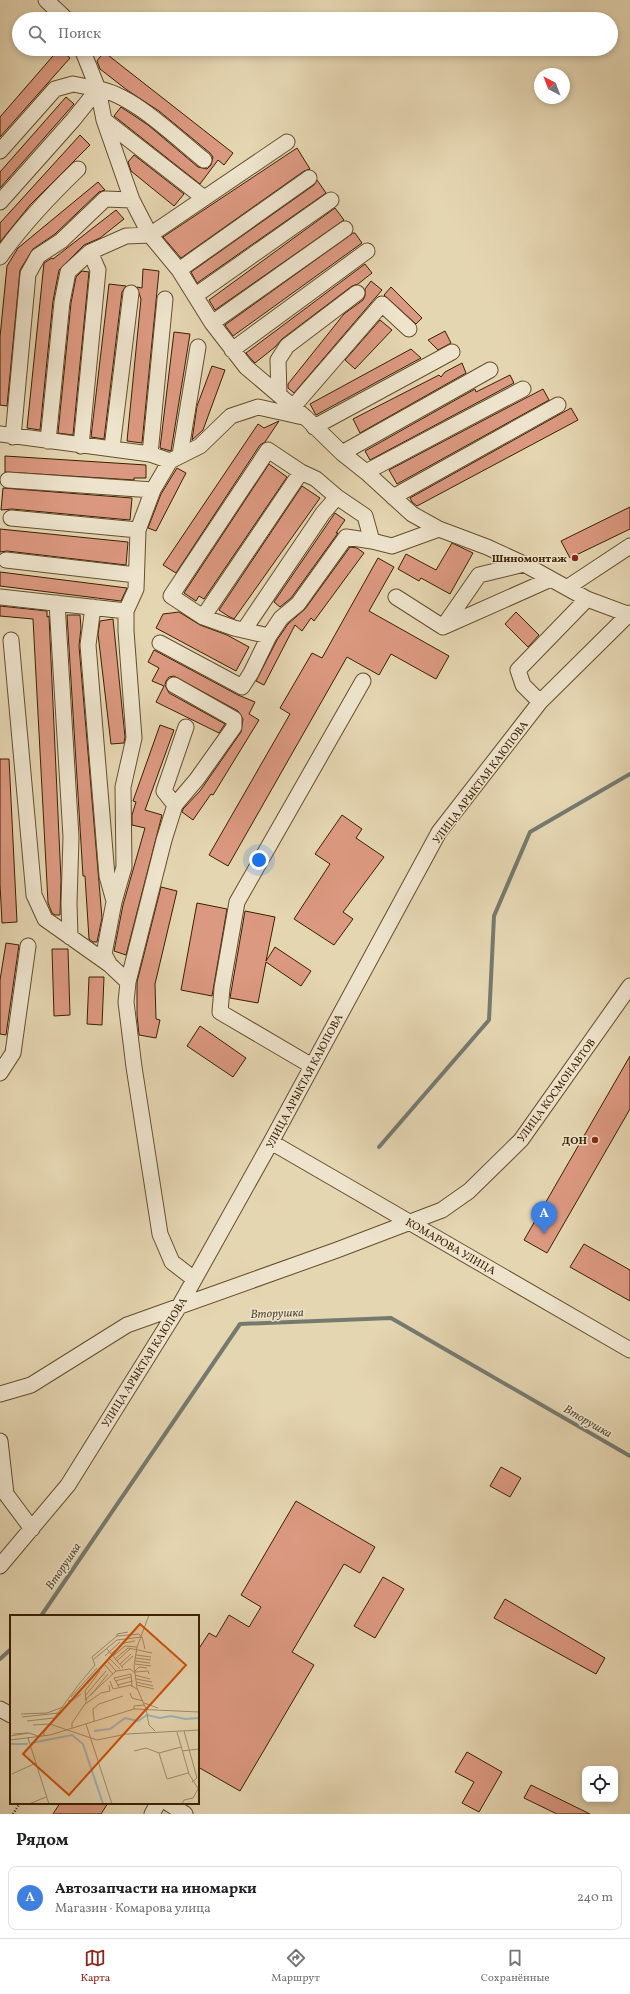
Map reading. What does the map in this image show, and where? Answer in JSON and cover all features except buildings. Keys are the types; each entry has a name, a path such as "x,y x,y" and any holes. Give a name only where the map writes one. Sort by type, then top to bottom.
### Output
{"street":[{"path":"46,0 59,12"},
{"path":"85,56 98,89 104,120 132,200 150,235 179,270 196,295 212,323 246,367 310,422 342,453 366,472 412,514 439,529 487,547 524,564 551,580 568,587 587,598 630,614"},
{"path":"0,150 55,89 73,84 108,90 128,99 204,160"},
{"path":"0,202 73,120 98,89"},
{"path":"104,120 204,198"},
{"path":"48,441 62,302 68,272 90,252 126,236 150,235 287,142"},
{"path":"0,257 21,228 45,200 78,170"},
{"path":"179,270 309,178"},
{"path":"132,200 105,199 61,241 38,256 28,274 6,436 81,446 112,448 175,458 200,446 231,416 258,407 310,422 452,352"},
{"path":"196,295 331,200"},
{"path":"212,323 345,229"},
{"path":"232,350 367,251"},
{"path":"81,446 98,270 90,252"},
{"path":"112,448 131,293"},
{"path":"279,395 278,360 287,346 357,293"},
{"path":"150,454 166,299"},
{"path":"293,407 382,304 409,330"},
{"path":"110,965 104,954 114,902 124,867 123,787 134,738 126,631 126,611 136,589 138,530 153,490 175,458 198,347"},
{"path":"342,453 490,370"},
{"path":"366,472 522,389"},
{"path":"392,497 558,405"},
{"path":"269,636 203,617 171,596 268,450 301,472 316,479 337,497 365,516 372,541"},
{"path":"203,617 301,472"},
{"path":"8,480 153,490"},
{"path":"244,630 323,512 337,497"},
{"path":"11,518 138,530"},
{"path":"160,643 242,687 251,673 269,636 282,618 298,604 346,537 392,546 439,529"},
{"path":"568,587 630,546"},
{"path":"6,560 136,575"},
{"path":"443,627 479,576 524,564"},
{"path":"443,627 551,580"},
{"path":"0,597 126,611"},
{"path":"396,597 443,627"},
{"path":"540,702 523,685 518,670 587,598"},
{"path":"57,603 71,837 69,903 70,937"},
{"path":"93,607 88,646 107,876 114,902"},
{"name":"УЛИЦА АРЫКТАЯ КАЮПОВА","path":"0,1566 68,1485 180,1305 271,1142 439,832 540,702 630,614"},
{"path":"11,640 34,895 45,919 110,965 128,982"},
{"path":"312,1066 220,1012 222,988 237,902 363,681"},
{"path":"174,685 234,719 234,727 175,805 164,840 128,982 126,1002 134,1067 160,1234 172,1262 194,1279"},
{"path":"175,805 164,791 186,727"},
{"path":"0,1074 13,1052 28,946"},
{"name":"УЛИЦА КОСМОНАВТОВ","path":"0,1394 31,1385 127,1325 411,1223 442,1210 469,1191 521,1140 630,986"},
{"name":"КОМАРОВА УЛИЦА","path":"271,1142 630,1350"},
{"path":"0,1441 6,1494 32,1529"},
{"path":"0,1709 10,1714"},
{"path":"152,1814 157,1804"},
{"path":"170,1804 185,1814"}],"path":[{"path":"13,1814 19,1804"}],"waterway":[{"path":"379,1147 489,1020 494,916 530,832 630,774"},
{"name":"Вторушка","path":"42,1615 240,1324 391,1318 630,1456"},
{"name":"Вторушка","path":"0,1659 10,1650"}],"place":[{"name":"Шиномонтаж","path":"575,558"},
{"name":"ДОН","path":"595,1140"},
{"name":"Автозапчасти на иномарки","path":"544,1234"}]}
